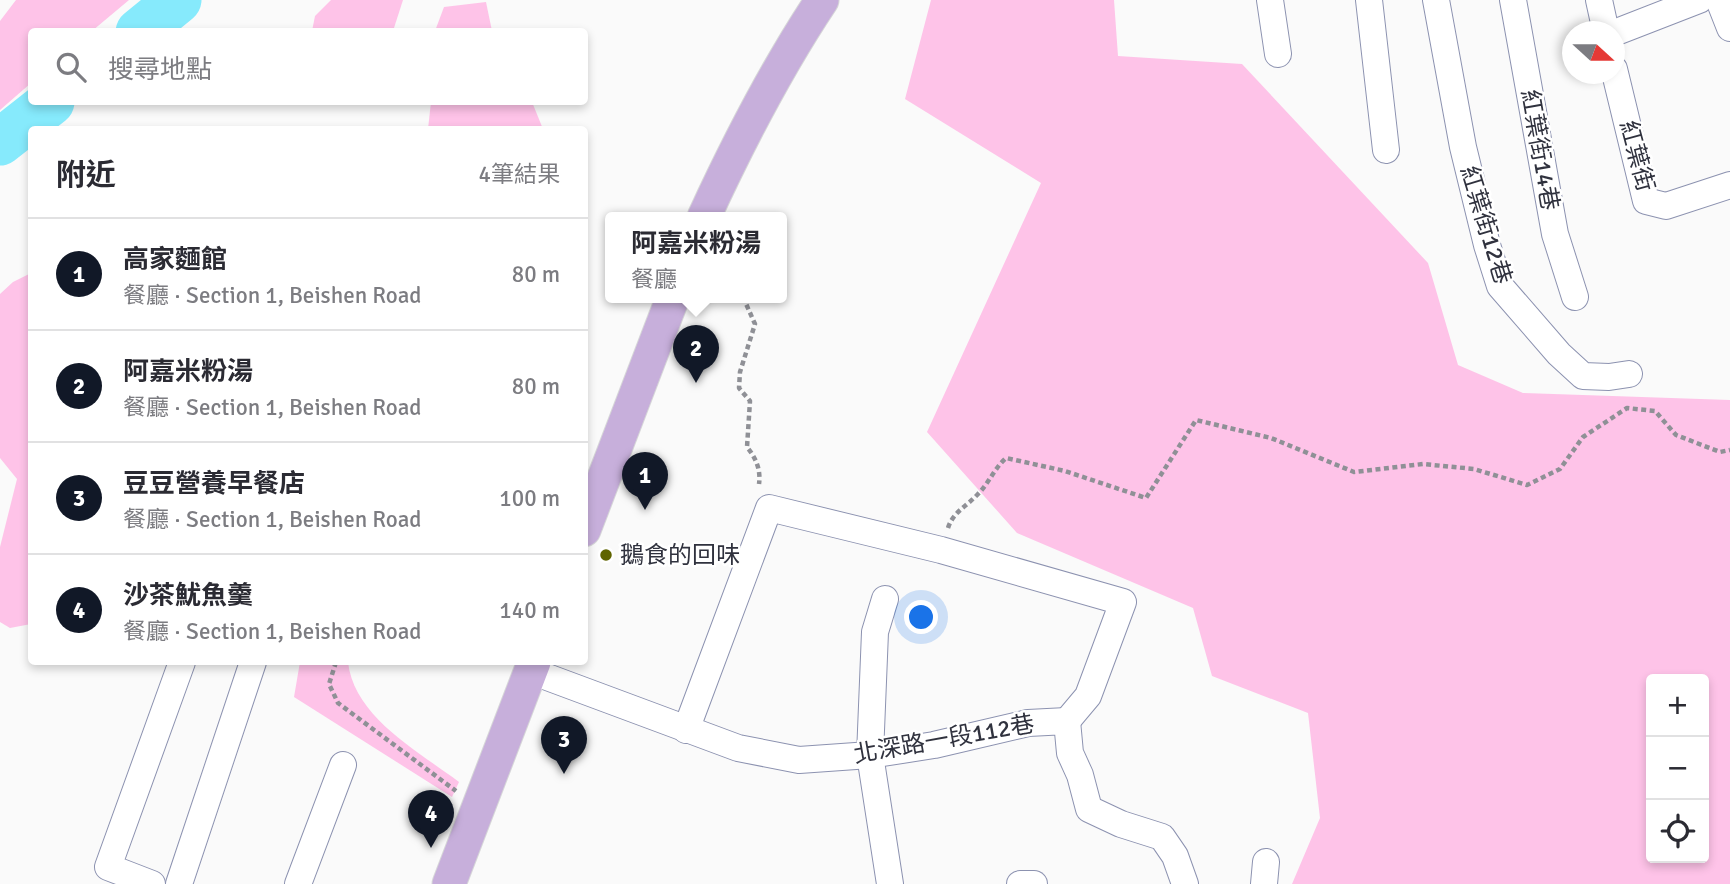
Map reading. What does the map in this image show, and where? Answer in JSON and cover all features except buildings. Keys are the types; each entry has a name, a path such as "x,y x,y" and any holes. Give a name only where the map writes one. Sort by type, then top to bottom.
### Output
{"main road":[{"path":"706,212 741,137 792,46 822,0"},
{"path":"588,520 671,303"},
{"path":"449,884 532,666"}],"street":[{"path":"1270,0 1278,54"},
{"path":"1369,0 1386,149"},
{"name":"紅葉街12巷","path":"1436,0 1463,147 1500,286 1559,354 1583,376 1609,377 1629,374"},
{"name":"紅葉街14巷","path":"1513,0 1555,234 1575,297"},
{"path":"1599,0 1604,21"},
{"path":"1625,29 1699,0"},
{"path":"1719,0 1730,28"},
{"name":"紅葉街","path":"1619,84 1646,201 1665,206 1730,185"},
{"path":"685,730 763,500 1123,602 1088,696 1067,721"},
{"path":"885,599 875,632 870,755 890,884"},
{"path":"127,877 181,665"},
{"path":"179,884 252,665"},
{"name":"北深路一段112巷","path":"532,666 685,730 738,748 799,760 870,755 934,745 1028,723 1067,721 1070,752 1080,775 1089,809 1121,824 1162,838 1175,856 1185,884"},
{"path":"298,884 343,765"},
{"path":"1020,884 1034,884"}],"path":[{"path":"746,303 755,324 740,372 739,388 750,401 747,447 754,454 761,474 763,500"},
{"path":"941,550 951,517 979,494 995,469 1006,458 1065,471 1146,498 1196,420 1272,438 1354,472 1423,464 1474,469 1527,485 1560,469 1583,437 1627,408 1655,411 1676,435 1720,452 1730,450"},
{"path":"335,665 329,684 338,703 453,790 478,803"}],"shaded area":[{"path":"16,0 129,0 96,28 28,28 28,86 0,110 0,21"},
{"path":"331,0 403,0 394,28 313,28 315,16"},
{"path":"931,0 1114,0 1118,56 1242,64 1428,263 1458,365 1523,393 1730,400 1730,884 1292,884 1320,818 1308,713 1212,676 1193,608 1017,533 927,432 1041,183 905,99"},
{"path":"486,2 491,28 436,28 444,7"},
{"path":"431,105 533,105 542,126 428,126"},
{"path":"28,274 28,625 10,628 0,622 0,547 17,479 0,458 0,294 13,282"},
{"path":"299,665 349,665 362,700 375,716 407,745 459,782 452,797 294,697"}],"waterway":[{"path":"144,28 178,0"},
{"path":"0,142 47,105"}],"place":[{"name":"阿嘉米粉湯","path":"696,383"},
{"name":"高家麵館","path":"645,510"},
{"name":"鵝食的回味","path":"606,555"},
{"name":"豆豆營養早餐店","path":"564,774"},
{"name":"沙茶魷魚羹","path":"431,848"}]}
